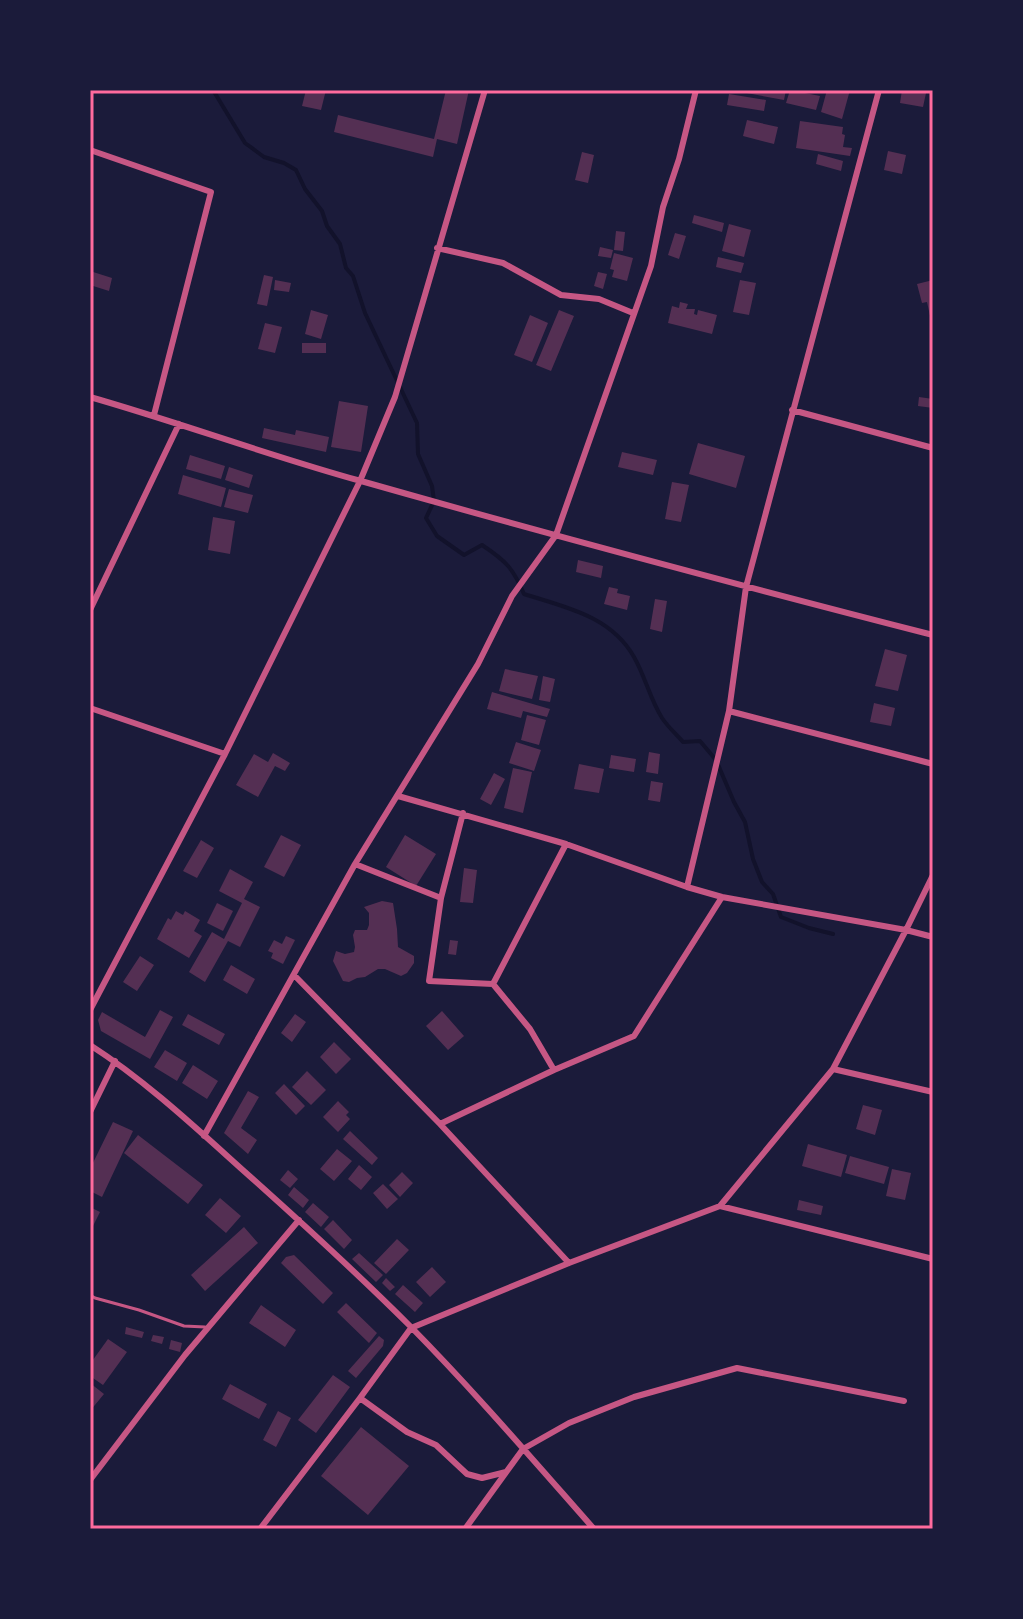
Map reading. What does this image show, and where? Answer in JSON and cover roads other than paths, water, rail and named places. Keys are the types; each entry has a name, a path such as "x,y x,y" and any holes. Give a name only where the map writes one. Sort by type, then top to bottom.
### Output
{"street":[{"path":"90,1010 225,754 360,481 395,397 485,90"},
{"path":"204,1136 355,864 478,664 512,596 556,535 651,266 663,207 696,90"},
{"path":"687,887 729,711 746,587 879,90"},
{"path":"90,150 211,192 154,415"},
{"path":"437,248 503,263 561,295 599,299 633,313"},
{"path":"90,397 360,481 933,635"},
{"path":"792,410 933,448"},
{"path":"90,610 179,424"},
{"path":"90,708 225,754"},
{"path":"729,711 933,764"},
{"path":"398,796 566,844 722,897 933,937"},
{"path":"463,813 441,898 429,981 493,984 530,1029 554,1070"},
{"path":"493,984 566,844"},
{"path":"355,864 441,898"},
{"path":"260,1529 411,1328 569,1263 720,1206 833,1069 933,875"},
{"path":"440,1124 634,1036 722,897"},
{"path":"294,975 440,1124 569,1263"},
{"path":"90,1045 115,1061 299,1220 411,1328 594,1529"},
{"path":"90,1112 115,1061"},
{"path":"833,1069 933,1092"},
{"path":"720,1206 933,1259"},
{"path":"91,1476 299,1220"},
{"path":"465,1529 523,1449 569,1423 634,1397 737,1368 904,1401"},
{"path":"360,1398 407,1432 436,1445 467,1474 482,1478 506,1472"}],"lane":[{"path":"90,1295 184,1326 209,1327"}],"waterway":[{"path":"213,90 245,143 264,157 296,170 340,244 346,268 353,276 365,313 417,423 418,454 432,486 434,501 426,518 437,536 464,555 482,545 508,566 524,594 586,615 600,622 624,643 638,664 664,721 683,742 700,741 716,760 745,822 762,882 773,894 781,917 833,934"}]}
